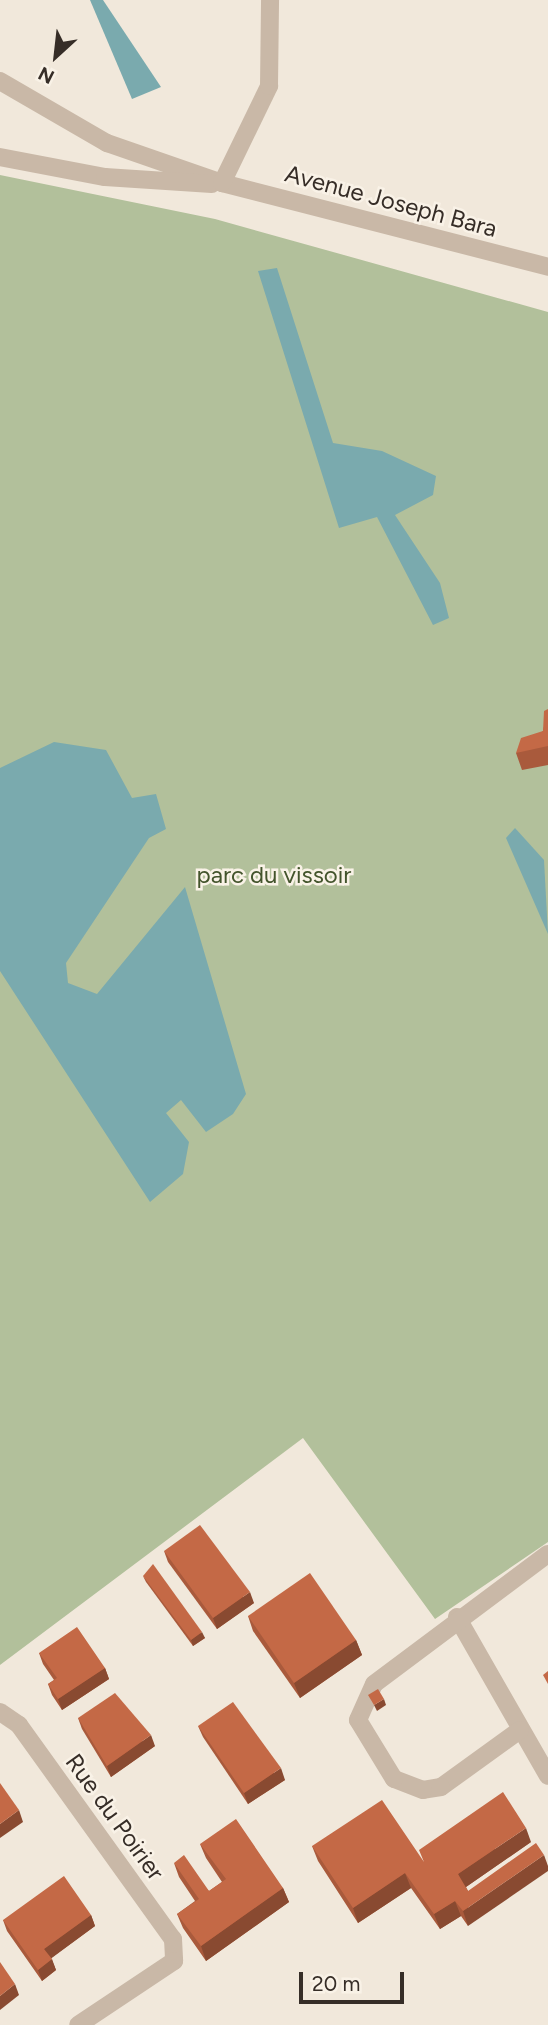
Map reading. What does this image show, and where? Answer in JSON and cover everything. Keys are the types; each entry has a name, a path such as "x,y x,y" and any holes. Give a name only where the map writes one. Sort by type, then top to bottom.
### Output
{"street":[{"path":"222,183 269,86 270,0"},
{"name":"Avenue Joseph Bara","path":"0,81 107,143 222,183 548,267"},
{"name":"Avenue Joseph Bara","path":"0,157 105,177 222,183"},
{"path":"520,1730 441,1787 423,1790 394,1779 362,1736 361,1703 374,1684 457,1617 548,1555"},
{"path":"457,1617 548,1776"},
{"name":"Rue du Poirier","path":"0,1712 19,1725 173,1940 174,1961 78,2025"}],"green space":[{"name":"parc du vissoir","path":"0,175 215,219 548,312 548,1542 435,1619 303,1438 0,1665"}],"water":[{"path":"90,0 103,0 161,87 132,99"},
{"path":"277,268 333,443 382,451 436,476 433,495 395,515 440,583 449,618 433,625 377,517 339,528 258,271"},
{"path":"54,742 106,750 132,798 156,794 166,829 149,838 66,963 68,983 97,994 185,887 246,1094 233,1114 206,1132 181,1100 166,1113 189,1142 183,1174 150,1202 0,971 0,768"},
{"path":"515,828 544,860 548,934 506,838"}],"building":[{"path":"548,709 548,746 516,753 521,738 543,731 544,711"},
{"path":"200,1525 250,1592 213,1618 164,1551"},
{"path":"153,1564 202,1632 191,1640 143,1576"},
{"path":"310,1573 356,1640 294,1683 248,1616"},
{"path":"77,1627 105,1668 58,1699 48,1684 57,1678 39,1653"},
{"path":"548,1671 548,1684 543,1675"},
{"path":"378,1689 384,1699 374,1705 368,1695"},
{"path":"115,1693 151,1735 107,1766 78,1718"},
{"path":"233,1702 281,1768 244,1793 198,1726"},
{"path":"0,1783 19,1810 0,1824"},
{"path":"503,1792 526,1828 458,1874 468,1891 536,1843 544,1855 463,1911 455,1901 434,1914 405,1873 353,1908 312,1846 382,1800 424,1862 419,1850"},
{"path":"236,1819 283,1888 201,1946 177,1914 199,1899 174,1863 184,1855 209,1891 226,1879 200,1844"},
{"path":"64,1876 91,1915 44,1949 52,1959 38,1970 3,1920"},
{"path":"0,1962 15,1984 0,1996"}]}
